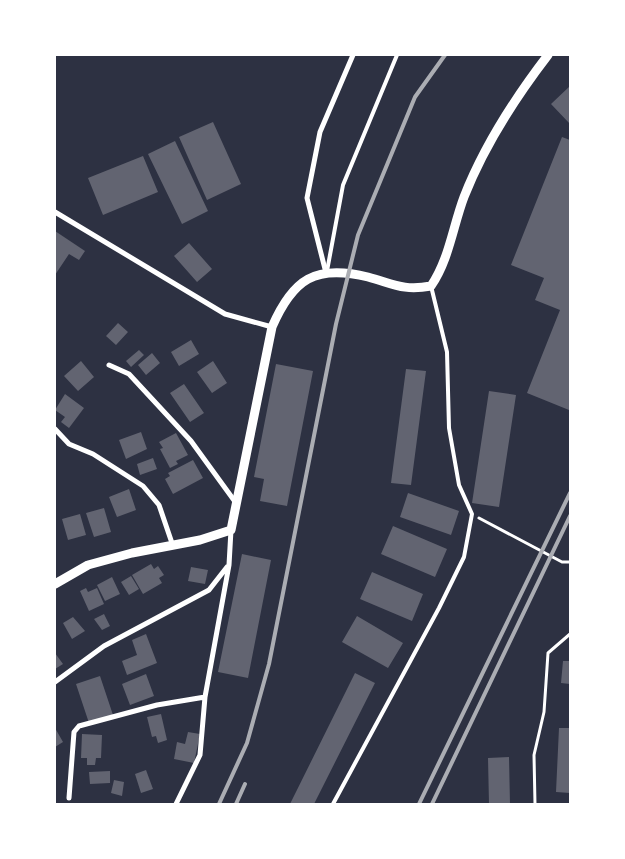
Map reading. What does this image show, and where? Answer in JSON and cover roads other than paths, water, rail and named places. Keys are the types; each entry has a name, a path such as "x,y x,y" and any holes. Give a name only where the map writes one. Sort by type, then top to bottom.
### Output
{"street":[{"path":"326,273 308,198 320,132 353,55"},
{"path":"176,804 200,755 205,697 229,565 231,530 272,327 282,303 294,289 310,277 326,273 366,277 411,290 431,286 439,274 464,198 484,150 548,55"},
{"path":"55,212 225,314 272,327"},
{"path":"109,365 129,374 191,441 236,504"},
{"path":"55,429 70,444 93,454 143,486 159,505 173,546"},
{"path":"55,584 88,565 132,553 200,540 231,530"},
{"path":"55,682 104,646 209,590 229,565"},
{"path":"69,798 74,732 79,726 157,705 205,697"}],"lane":[{"path":"326,273 343,185 397,55"},
{"path":"333,804 464,558 472,514 459,485 449,428 447,352 431,286"}],"railway":[{"path":"219,804 247,743 269,664 336,324 358,235 415,97 445,55"},
{"path":"419,804 570,493"},
{"path":"432,804 570,516"},
{"path":"236,804 245,784"}]}
